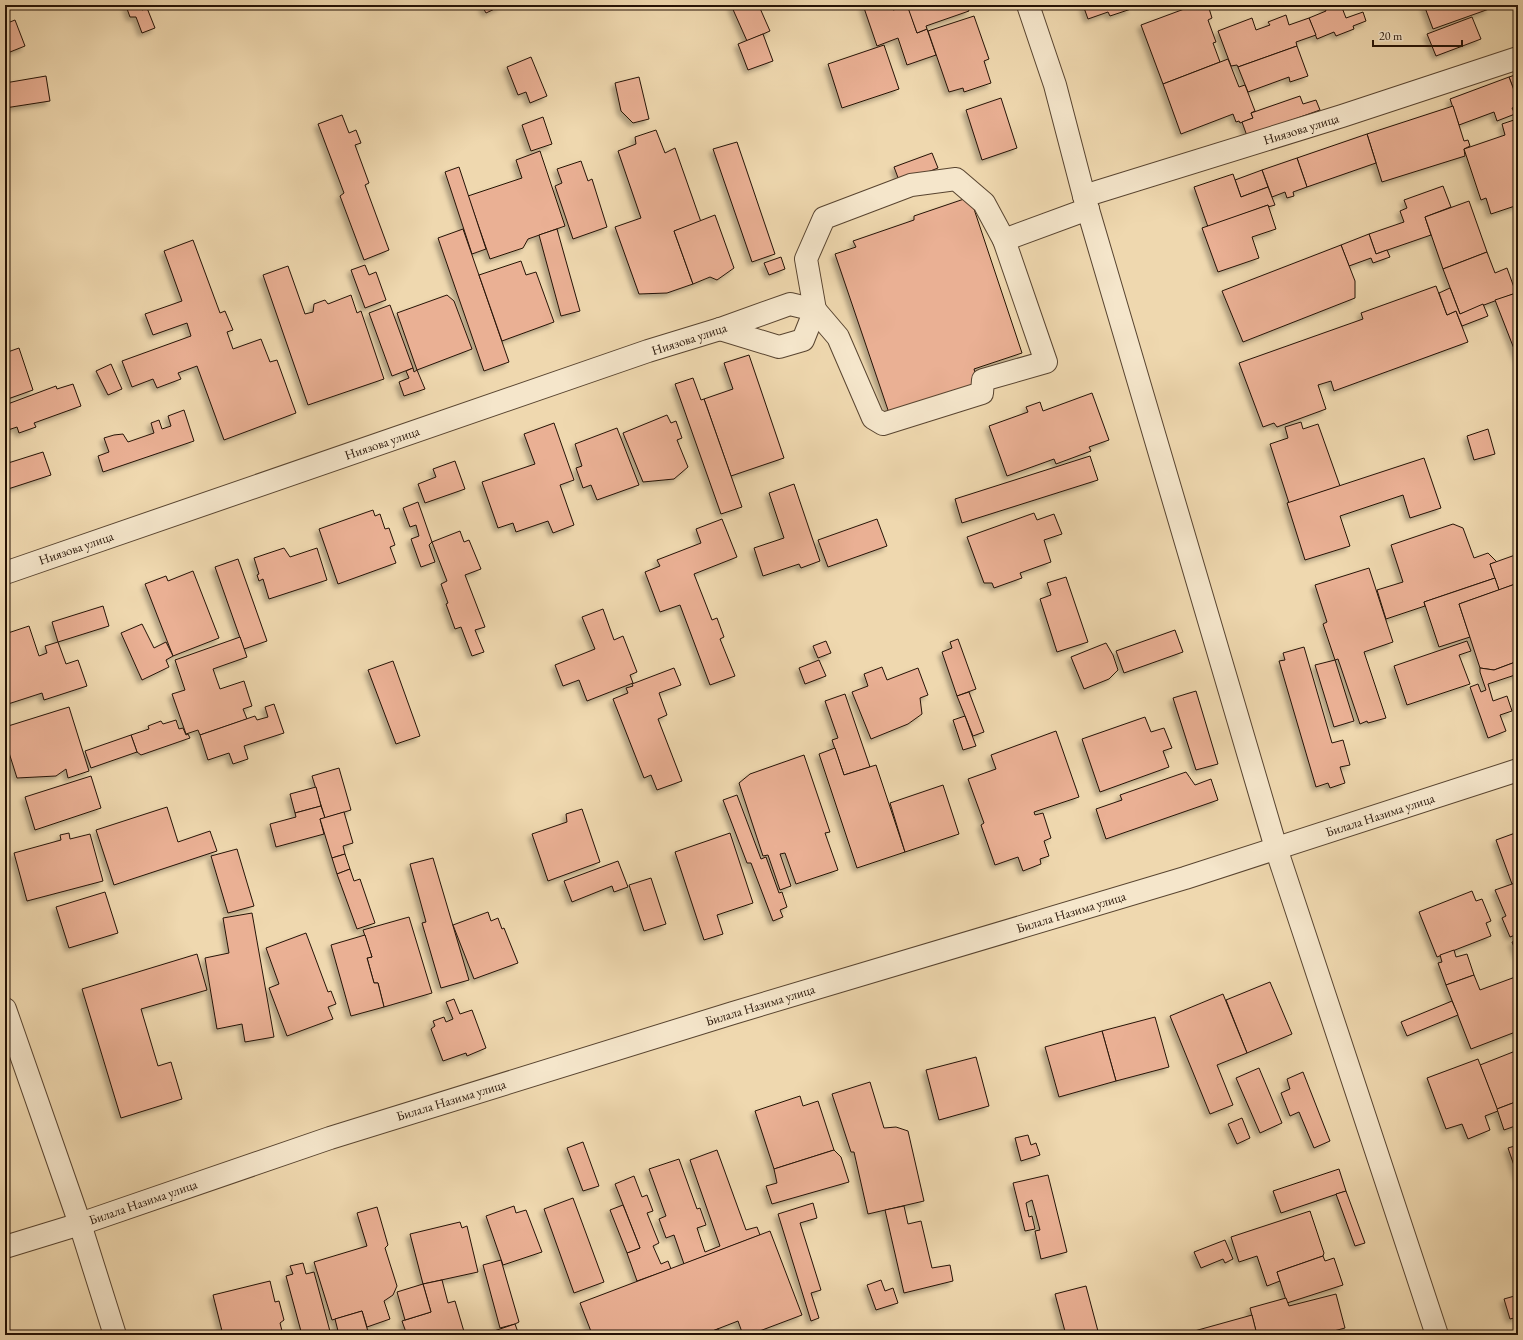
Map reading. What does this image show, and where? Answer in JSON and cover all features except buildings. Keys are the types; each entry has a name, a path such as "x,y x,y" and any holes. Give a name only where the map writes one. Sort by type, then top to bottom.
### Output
{"street":[{"path":"1028,5 1055,86 1086,203 1276,848 1437,1335"},
{"name":"Ниязова улица","path":"1004,240 1086,203 1518,58"},
{"path":"956,179 984,204 1004,240 1046,362 983,380 982,393 883,424 872,418 838,337 815,310 806,259 824,218 911,185 956,179"},
{"name":"Ниязова улица","path":"5,573 648,351 720,329 790,304 815,310"},
{"path":"720,329 779,347 803,340 815,310"},
{"name":"Билала Назима улица","path":"5,1247 80,1224 338,1136 726,1015 1185,878 1518,770"},
{"path":"5,1009 80,1224 115,1335"}]}
